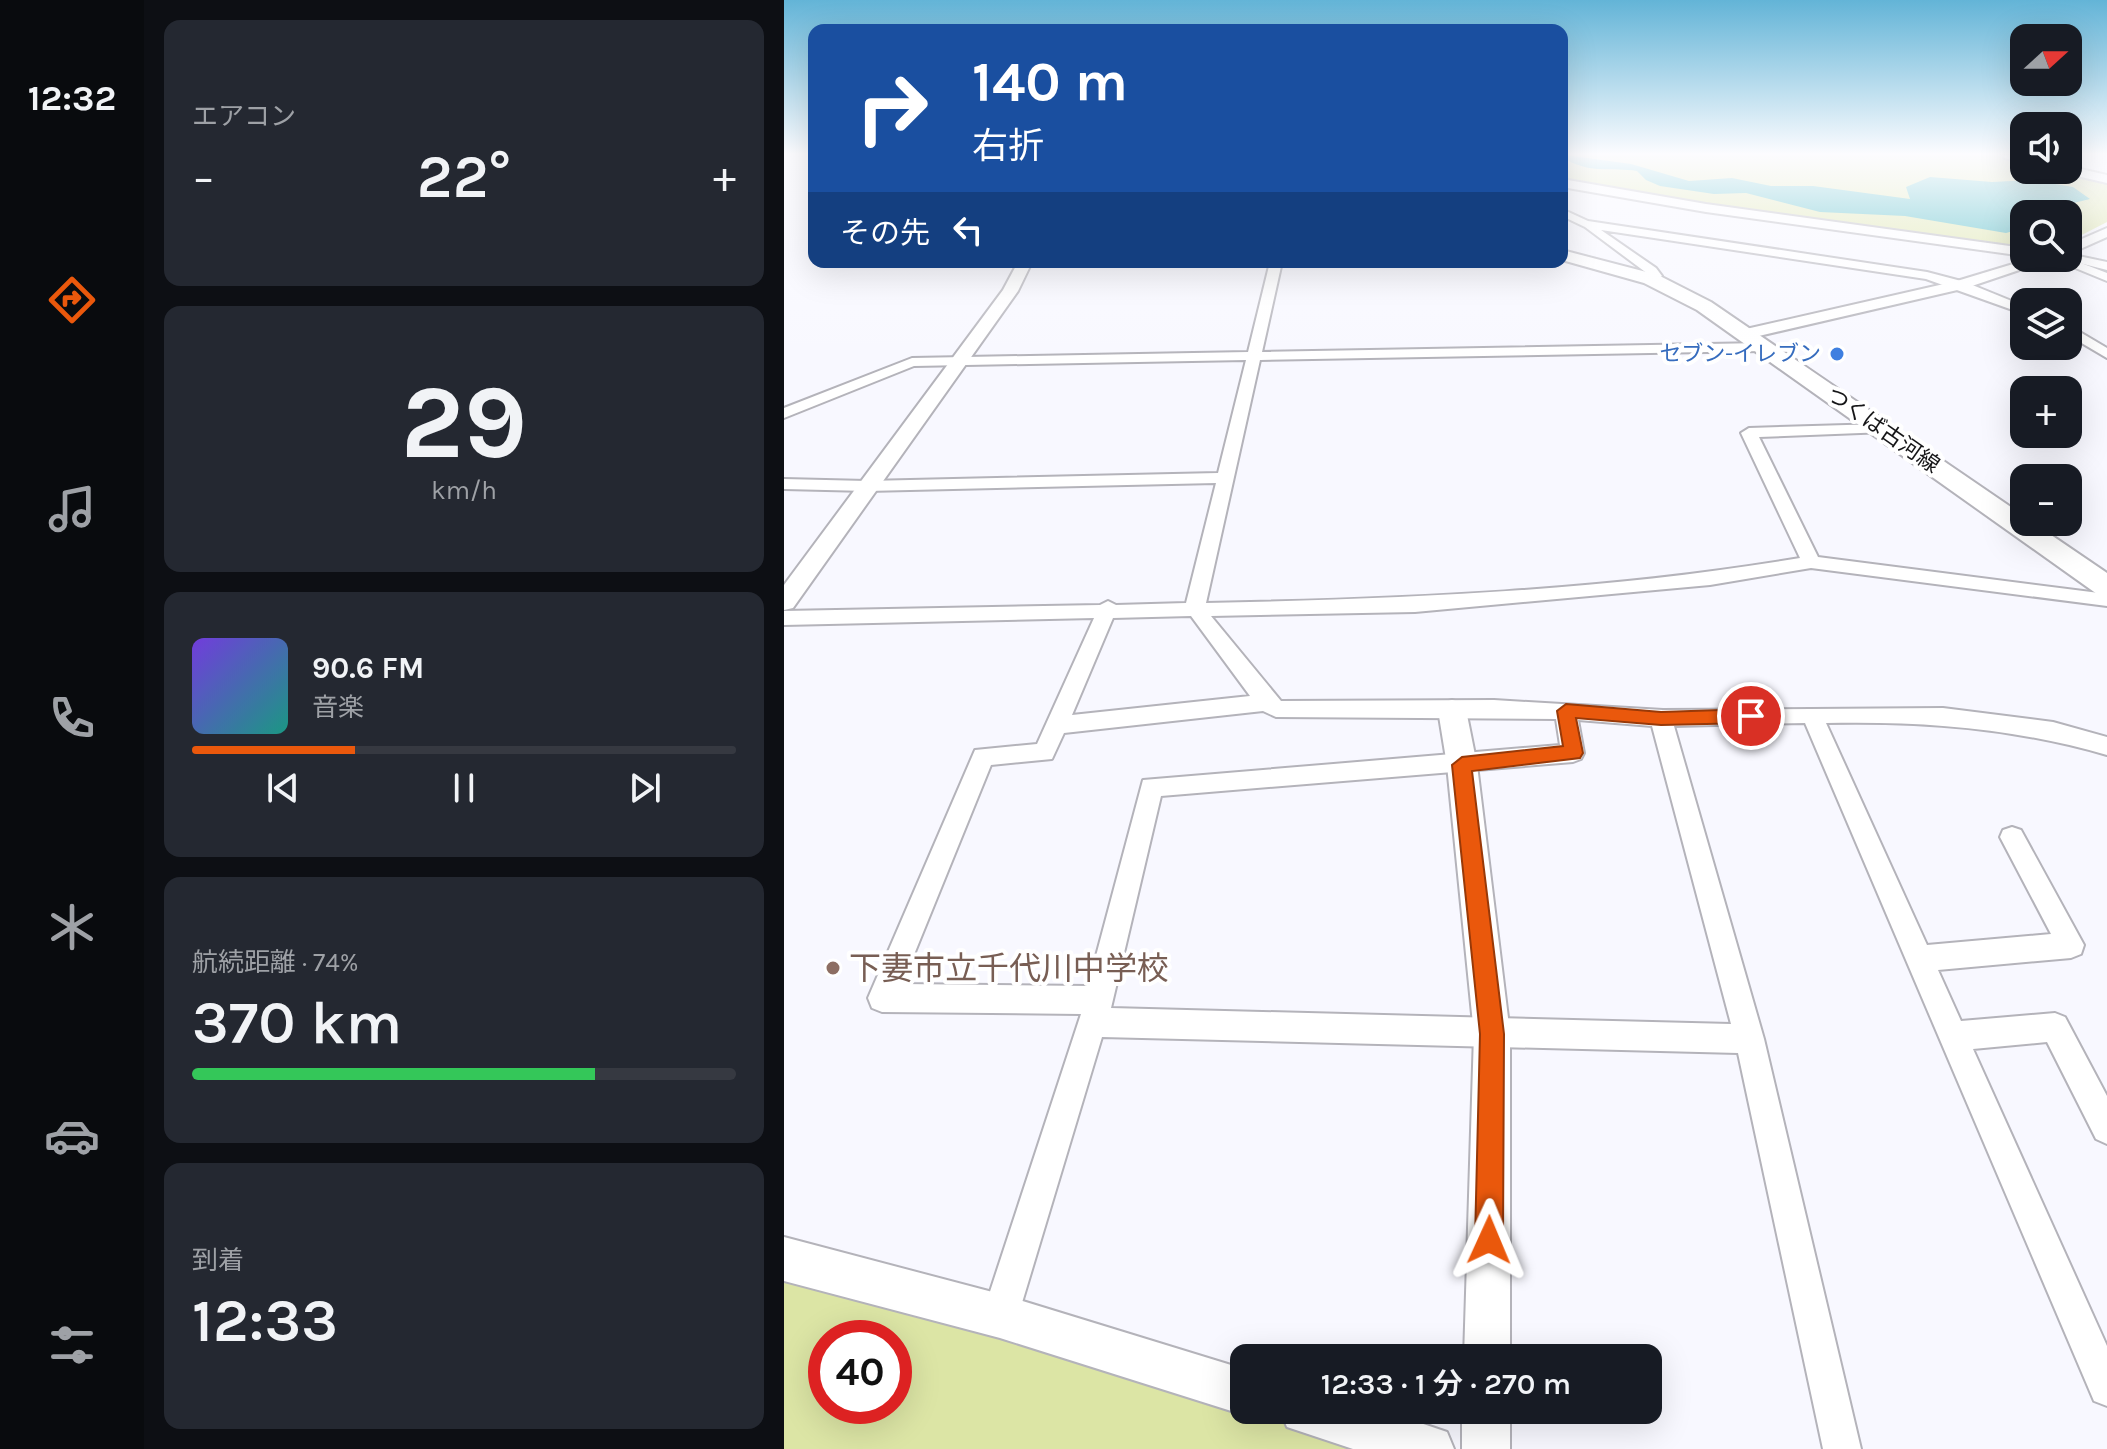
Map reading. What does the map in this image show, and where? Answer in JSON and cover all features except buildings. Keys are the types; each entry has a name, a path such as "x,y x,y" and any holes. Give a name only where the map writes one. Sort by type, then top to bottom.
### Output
{"main road":[{"name":"つくば古河線","path":"1568,257 1651,279 1704,306 2107,587"}],"street":[{"path":"1582,223 1652,271 1656,276 1651,279"},
{"path":"1812,223 2010,250"},
{"path":"1585,224 1911,274 1961,285 2010,304"},
{"path":"2082,244 2107,232"},
{"path":"2082,261 2107,266"},
{"path":"784,602 1010,291 1022,268"},
{"path":"1275,268 1195,608 1276,709 1566,711 1661,719 1812,715 1990,720 2041,725 2107,746"},
{"path":"2082,268 2107,277"},
{"path":"784,413 912,362 1754,340 2010,270"},
{"path":"2082,338 2107,354"},
{"path":"1811,562 1749,433 1881,429"},
{"path":"784,484 867,486 1223,478"},
{"path":"784,618 1108,608 1415,605 1683,582 1811,562 2107,600"},
{"path":"1108,608 1044,753 983,756 882,998 1492,1034 1749,1039"},
{"path":"1056,725 1268,702"},
{"path":"1452,710 1462,765 1492,1034 1487,1344"},
{"path":"1000,1316 1095,1011 1151,787 1462,765 1573,753 1566,711"},
{"path":"1812,715 1953,1036 2095,1334 2107,1388"},
{"path":"1661,719 1749,1039 1842,1449"},
{"path":"1919,959 2071,945 2012,837"},
{"path":"1953,1036 2055,1027 2107,1128"},
{"path":"784,1259 1000,1316 1230,1388"},
{"path":"1349,1424 1430,1449"},
{"path":"1486,1424 1486,1449"}],"green space":[{"path":"1827,223 2010,223 2010,247"},
{"path":"2082,223 2106,223 2082,235"},
{"path":"784,1259 1230,1405 1230,1424 1349,1424 1430,1449 784,1449"}],"water":[{"path":"1944,223 2010,223 2010,232 2006,233"}],"place":[{"name":"セブン-イレブン","path":"1837,354"},
{"name":"下妻市立千代川中学校","path":"833,968"}],"route":[{"path":"1489,1240 1492,1034 1462,765 1573,753 1566,711 1661,719 1751,716"}]}
